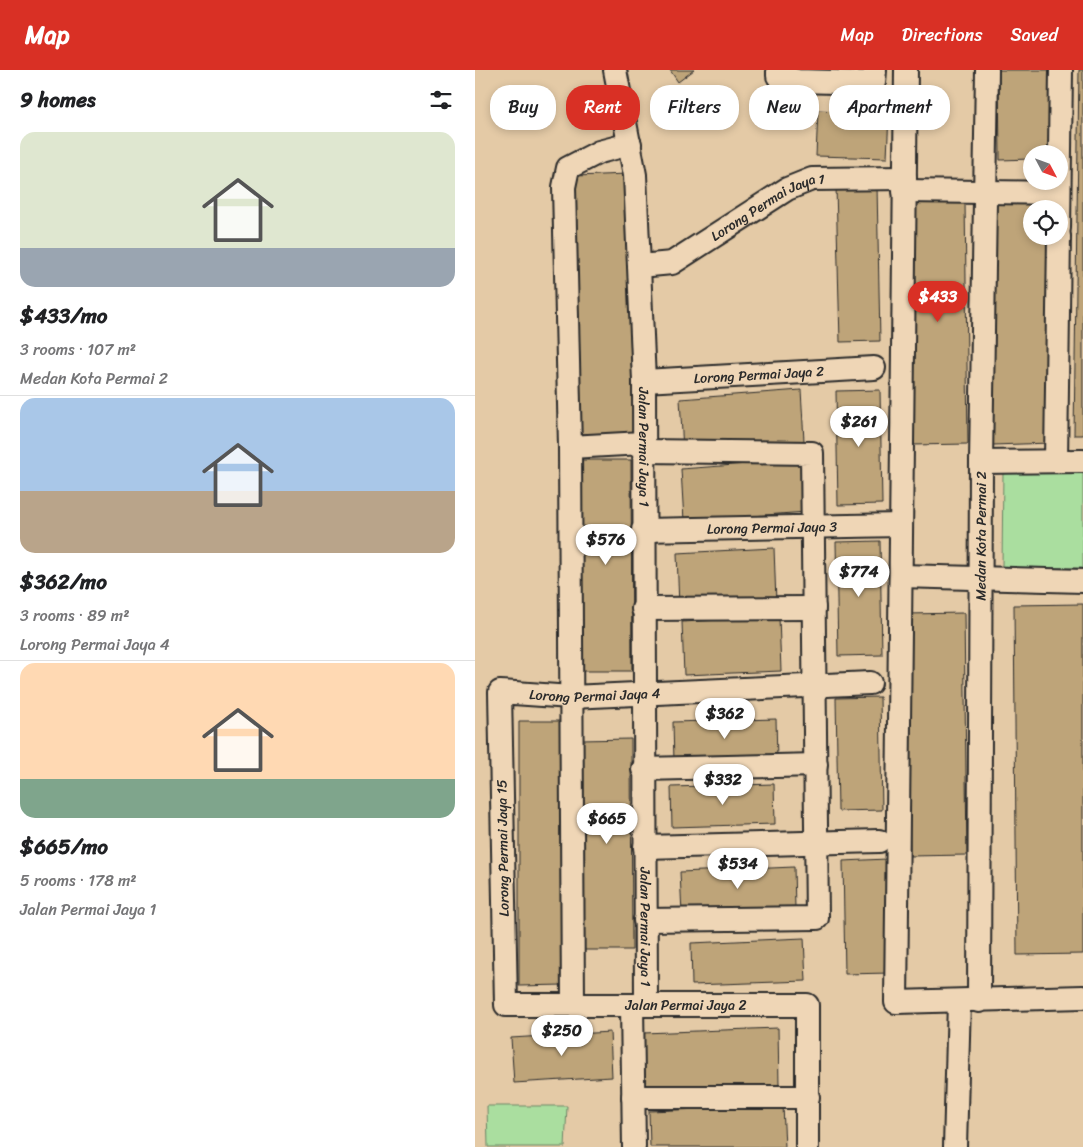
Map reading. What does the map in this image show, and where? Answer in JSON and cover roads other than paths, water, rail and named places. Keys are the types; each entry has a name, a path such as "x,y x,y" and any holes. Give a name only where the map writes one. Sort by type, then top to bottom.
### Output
{"street":[{"name":"Jalan Permai Jaya 1","path":"615,70 635,175 644,381 643,769 645,920 633,1097 634,1147"},
{"path":"778,73 797,82 874,83 875,70"},
{"path":"906,70 896,1002 1083,997"},
{"name":"Medan Kota Permai 2","path":"955,1147 969,1001 982,580 981,462 987,70"},
{"path":"1059,200 1061,70"},
{"path":"573,1005 570,447 564,187 568,168 599,152 630,144"},
{"name":"Lorong Permai Jaya 1","path":"640,266 672,263 787,189 812,179 985,191 1059,193"},
{"path":"1056,461 1059,245"},
{"name":"Lorong Permai Jaya 2","path":"644,381 874,368"},
{"path":"570,447 643,447 812,453 817,918 645,920"},
{"path":"981,462 1083,461"},
{"name":"Lorong Permai Jaya 3","path":"643,530 901,525"},
{"path":"901,576 982,580 1083,581"},
{"path":"643,609 814,608"},
{"name":"Lorong Permai Jaya 4","path":"500,692 571,697 870,683"},
{"name":"Lorong Permai Jaya 15","path":"500,692 505,1005"},
{"path":"643,769 816,764"},
{"path":"645,847 817,845 879,842"},
{"name":"Jalan Permai Jaya 2","path":"505,1005 807,1005 808,1097"},
{"path":"633,1097 808,1097 807,1147"}]}
